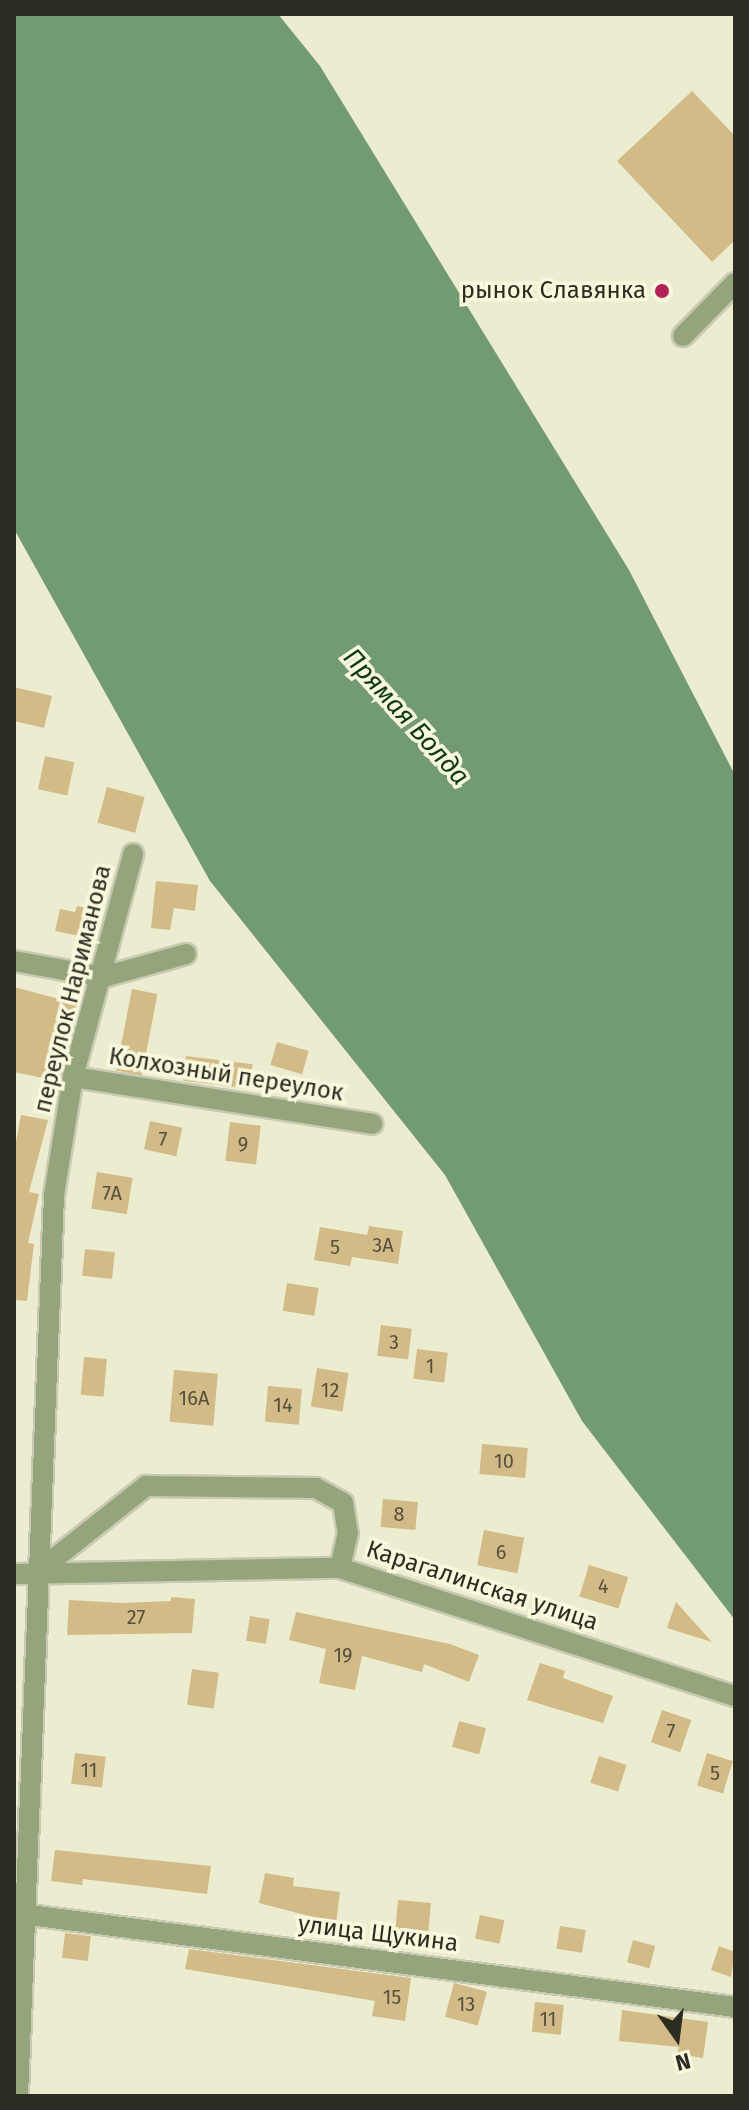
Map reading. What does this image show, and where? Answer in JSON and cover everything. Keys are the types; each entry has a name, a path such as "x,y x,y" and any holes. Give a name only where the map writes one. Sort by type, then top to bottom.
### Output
{"street":[{"path":"683,336 735,283"},
{"name":"переулок Нариманова","path":"18,2096 18,1913 54,1195 73,1077 103,977 133,854"},
{"path":"14,961 103,977 186,954"},
{"name":"Колхозный переулок","path":"73,1077 372,1124"},
{"path":"35,1574 146,1486 316,1488 343,1503 348,1533 340,1568"},
{"name":"Карагалинская улица","path":"14,1574 340,1568 735,1696"},
{"name":"улица Щукина","path":"18,1913 735,2007"}],"water":[{"name":"Прямая Болда","path":"14,14 278,14 320,66 629,570 735,775 735,1620 582,1421 445,1175 210,881 14,529"}],"building":[{"path":"692,91 735,136 735,240 712,262 617,161"},
{"path":"14,687 52,696 44,728 14,721"},
{"path":"45,756 74,762 67,795 38,789"},
{"path":"107,787 145,797 135,833 97,823"},
{"path":"156,881 198,885 195,911 174,908 170,930 151,928"},
{"path":"77,906 100,911 94,939 55,931 60,909 75,912"},
{"path":"14,987 78,1004 58,1081 14,1072"},
{"path":"132,989 158,994 142,1075 116,1070"},
{"path":"277,1042 309,1051 302,1074 270,1065"},
{"path":"186,1056 253,1064 249,1089 183,1081"},
{"path":"21,1115 48,1120 29,1192 39,1194 28,1243 34,1244 27,1301 14,1300 14,1152"},
{"path":"150,1121 182,1128 176,1156 144,1149"},
{"path":"230,1122 261,1126 256,1164 225,1161"},
{"path":"97,1172 133,1178 127,1214 91,1209"},
{"path":"369,1226 403,1231 398,1264 352,1257 350,1266 314,1260 320,1227 367,1235"},
{"path":"85,1249 115,1252 112,1279 82,1276"},
{"path":"287,1283 319,1288 314,1316 283,1311"},
{"path":"381,1325 412,1329 408,1360 377,1356"},
{"path":"417,1349 448,1353 444,1383 413,1379"},
{"path":"84,1357 107,1359 104,1397 81,1395"},
{"path":"317,1368 349,1373 343,1412 311,1407"},
{"path":"174,1370 218,1374 213,1426 169,1422"},
{"path":"268,1386 302,1389 299,1425 265,1422"},
{"path":"482,1444 528,1448 525,1478 479,1474"},
{"path":"383,1499 418,1502 415,1530 381,1527"},
{"path":"484,1530 524,1538 517,1573 477,1565"},
{"path":"589,1565 628,1577 619,1609 579,1597"},
{"path":"171,1597 195,1599 192,1633 67,1635 69,1600 122,1603 171,1601"},
{"path":"676,1602 712,1642 667,1628"},
{"path":"296,1612 450,1644 479,1655 469,1682 424,1664 422,1672 362,1656 355,1690 319,1683 326,1649 289,1640"},
{"path":"250,1616 270,1619 266,1644 246,1641"},
{"path":"540,1663 565,1671 563,1678 613,1696 603,1723 527,1700"},
{"path":"192,1669 219,1673 214,1708 187,1705"},
{"path":"662,1710 691,1720 680,1752 651,1742"},
{"path":"459,1721 486,1728 479,1754 452,1747"},
{"path":"75,1753 106,1757 102,1788 71,1784"},
{"path":"707,1753 733,1761 723,1793 697,1786"},
{"path":"599,1756 627,1765 618,1792 590,1783"},
{"path":"55,1850 211,1866 207,1894 83,1879 82,1885 51,1881"},
{"path":"265,1873 294,1878 293,1886 340,1892 336,1923 259,1903"},
{"path":"398,1900 431,1903 428,1932 395,1929"},
{"path":"480,1915 504,1920 499,1944 475,1938"},
{"path":"560,1926 586,1930 582,1953 556,1949"},
{"path":"65,1933 91,1936 88,1961 62,1958"},
{"path":"633,1940 655,1946 649,1968 627,1962"},
{"path":"719,1946 735,1952 731,1977 711,1970"},
{"path":"189,1949 411,1978 405,2021 372,2016 375,2001 185,1969"},
{"path":"454,1983 487,1992 478,2026 445,2017"},
{"path":"535,2002 564,2005 561,2035 532,2032"},
{"path":"622,2010 708,2022 703,2058 677,2054 679,2047 619,2041"}],"place":[{"name":"рынок Славянка","path":"662,291"}]}
